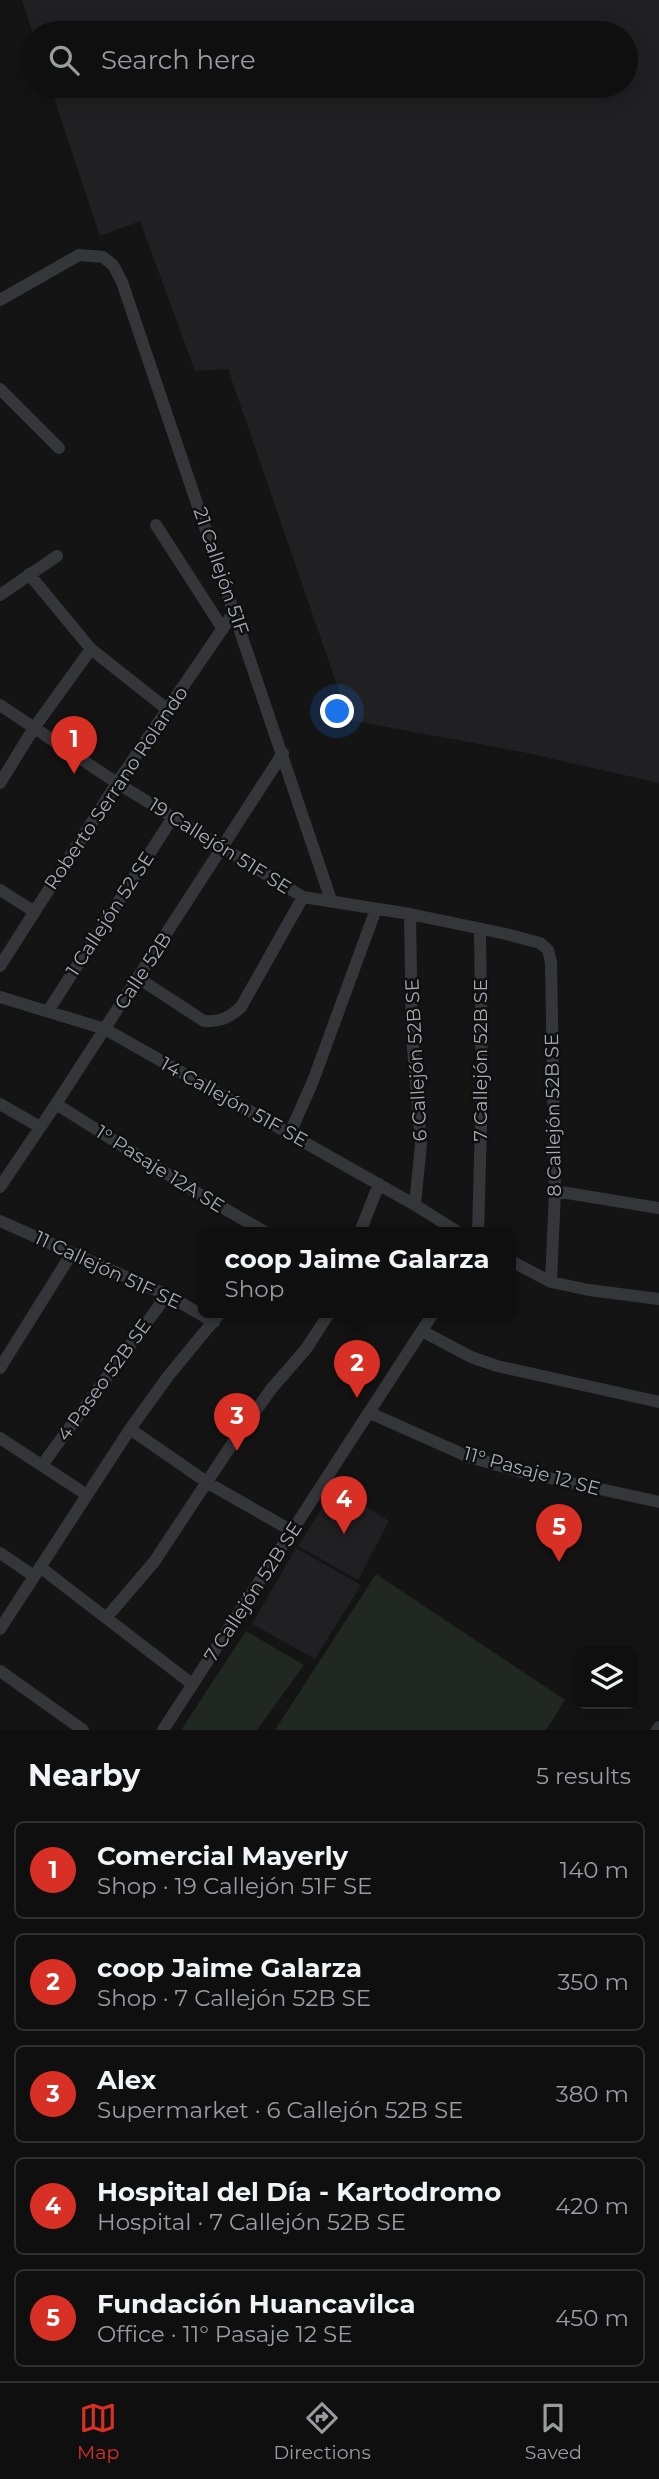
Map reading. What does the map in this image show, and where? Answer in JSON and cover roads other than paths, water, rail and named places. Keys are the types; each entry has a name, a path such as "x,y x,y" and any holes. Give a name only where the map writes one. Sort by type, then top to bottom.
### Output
{"street":[{"name":"21 Callejón 51F","path":"0,300 79,255 94,254 113,265 122,282 331,900"},
{"path":"0,389 59,448"},
{"path":"156,525 223,629"},
{"path":"0,595 57,556"},
{"path":"29,574 91,649 168,710"},
{"name":"Roberto Serrano Rolando","path":"0,966 117,783 234,612"},
{"path":"0,783 34,729 91,649"},
{"name":"19 Callejón 51F SE","path":"0,705 117,783 303,897 506,934 540,943 548,950"},
{"name":"Calle 52B","path":"0,1187 283,754"},
{"name":"1 Callejón 52 SE","path":"48,1011 173,817"},
{"path":"0,890 35,912"},
{"path":"138,978 204,1021 217,1021 231,1016 241,1007 303,897"},
{"path":"290,1133 313,1081 376,909"},
{"name":"6 Callejón 52B SE","path":"410,915 412,1036 421,1144 415,1205"},
{"name":"7 Callejón 52B SE","path":"478,1227 482,1088 480,930"},
{"name":"8 Callejón 52B SE","path":"548,950 551,962 555,1191 551,1282"},
{"name":"14 Callejón 51F SE","path":"0,997 105,1029 450,1227"},
{"path":"0,1104 40,1127"},
{"name":"1° Pasaje 12A SE","path":"56,1104 256,1227"},
{"path":"362,1227 379,1184"},
{"path":"555,1191 659,1208"},
{"name":"11 Callejón 51F SE","path":"0,1221 198,1308"},
{"path":"0,1368 72,1253"},
{"path":"516,1264 551,1282 589,1290 659,1298"},
{"name":"4 Paseo 52B SE","path":"41,1465 167,1295"},
{"path":"0,1629 130,1429 169,1375 217,1318"},
{"path":"106,1618 155,1562 272,1388 306,1349 326,1318"},
{"name":"7 Callejón 52B SE","path":"163,1730 430,1318"},
{"path":"422,1331 471,1357 497,1366 659,1402"},
{"name":"11° Pasaje 12 SE","path":"370,1413 470,1457 522,1472 659,1502"},
{"path":"130,1429 208,1483 292,1531"},
{"path":"0,1438 87,1495"},
{"path":"0,1553 37,1572 106,1618 192,1684"},
{"path":"0,1671 83,1730"}],"place":[{"name":"Comercial Mayerly","path":"74,774"},
{"name":"coop Jaime Galarza","path":"357,1398"},
{"name":"Alex","path":"237,1451"},
{"name":"Hospital del Día - Kartodromo","path":"344,1534"},
{"name":"Fundación Huancavilca","path":"559,1562"}]}
